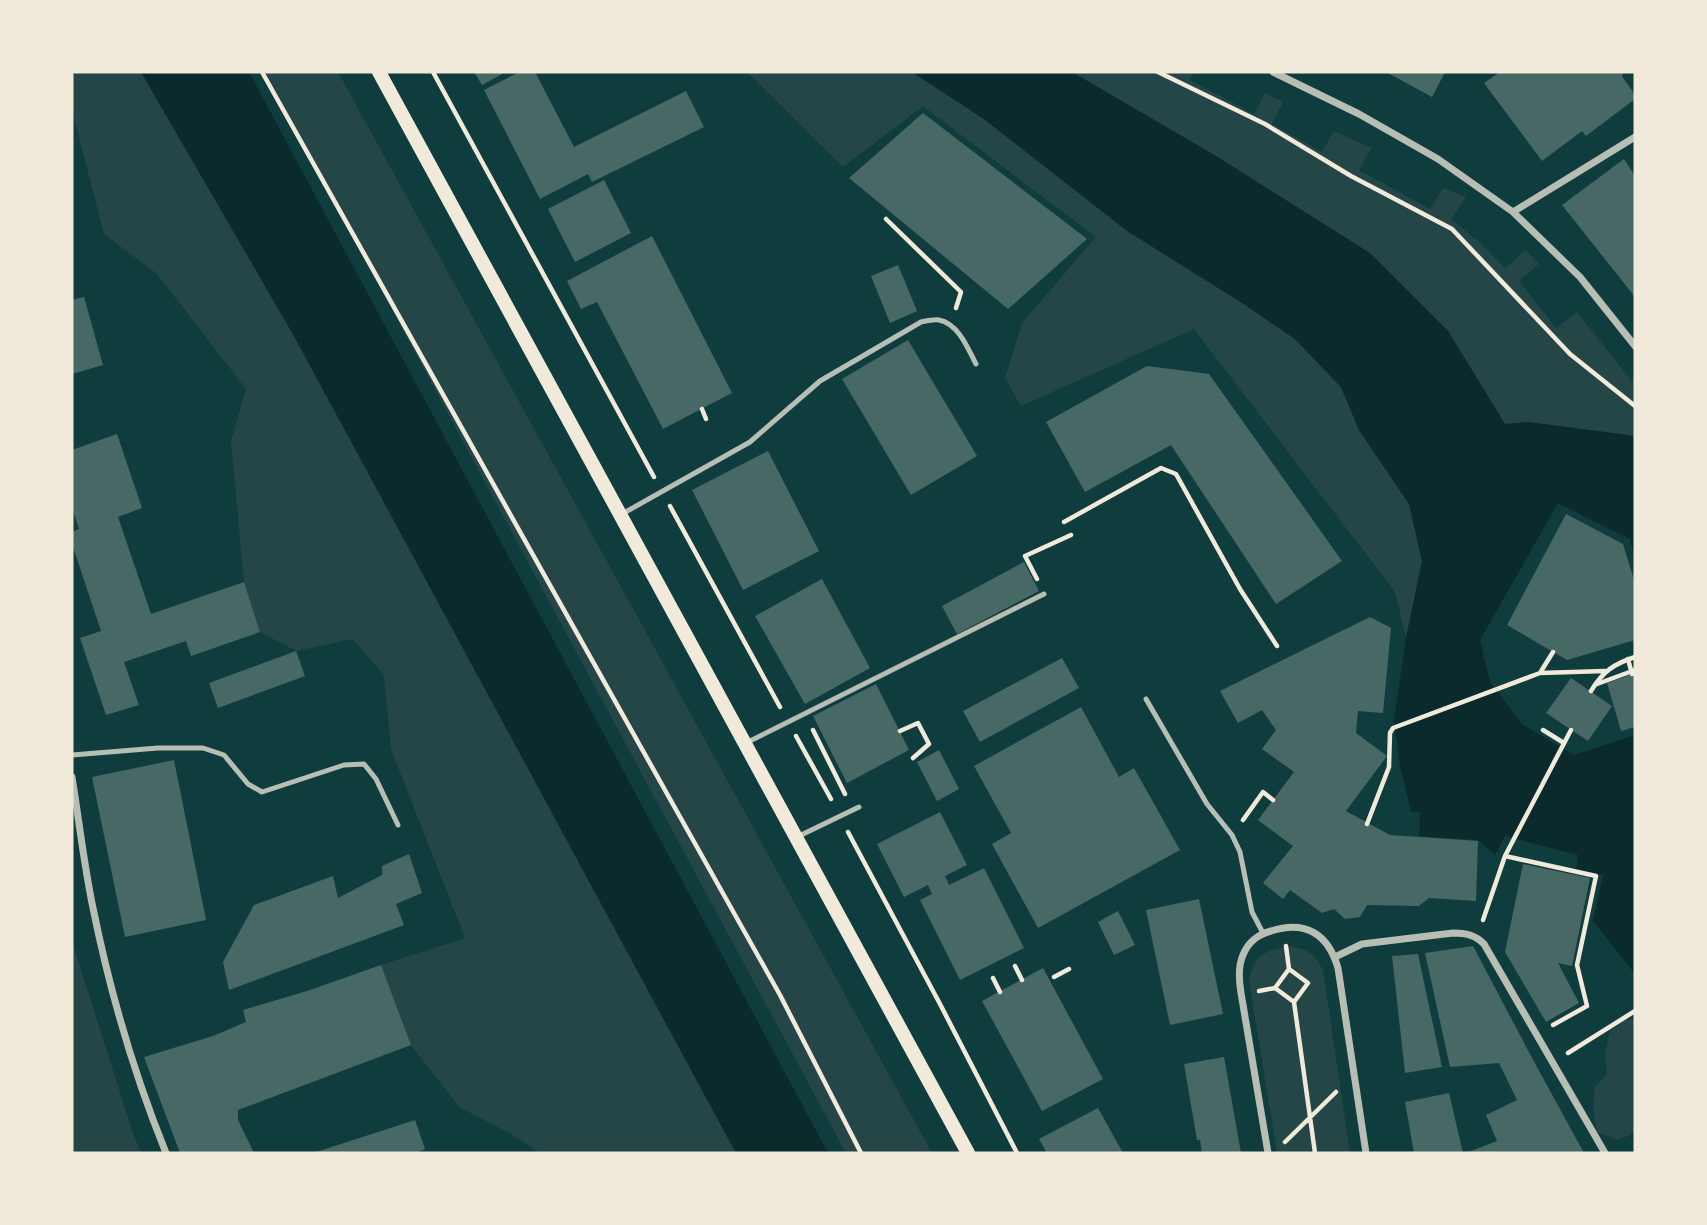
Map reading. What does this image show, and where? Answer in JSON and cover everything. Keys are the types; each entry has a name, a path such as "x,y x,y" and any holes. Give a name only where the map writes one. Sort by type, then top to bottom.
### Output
{"main road":[{"path":"379,72 968,1153"}],"street":[{"path":"1273,72 1359,114 1438,159 1513,212 1580,277 1635,346"},
{"path":"1513,212 1635,136"},
{"path":"72,777 93,908 116,1007 141,1090 166,1153"},
{"path":"1268,1153 1239,978 1242,956 1250,943 1263,933 1283,927 1301,926 1326,942 1335,957 1366,1153"},
{"path":"1335,957 1362,943 1453,933 1466,933 1477,937 1484,944 1605,1153"}],"lane":[{"path":"621,515 750,442 820,381 921,322 939,320 950,326 962,337 976,364"},
{"path":"745,743 1044,594"},
{"path":"1146,699 1206,804 1232,835 1240,852 1252,912 1263,933"},
{"path":"72,755 158,748 203,748 224,755 248,784 262,792 344,765 364,764 376,779 398,825"},
{"path":"796,838 856,809"}],"path":[{"path":"262,72 780,995 861,1153"},
{"path":"433,72 840,816 1017,1153"},
{"path":"1158,72 1265,124 1351,176 1452,229 1570,354 1635,406"},
{"path":"886,219 961,292 950,326"},
{"path":"702,409 706,419"},
{"path":"1064,522 1161,468 1176,474 1240,589 1278,646"},
{"path":"1044,594 1025,556 1072,535"},
{"path":"1540,673 1553,652"},
{"path":"1591,691 1605,671 1616,663 1635,657"},
{"path":"1595,685 1633,672 1628,659"},
{"path":"1367,824 1389,767 1392,728 1540,673 1605,671"},
{"path":"805,714 856,809"},
{"path":"900,731 918,723 929,744 914,758"},
{"path":"1543,730 1564,743"},
{"path":"1477,937 1513,838 1571,730"},
{"path":"832,768 839,767"},
{"path":"1232,835 1262,792 1273,800"},
{"path":"1505,856 1596,876 1577,965 1587,1006 1536,1035"},
{"path":"1283,927 1289,969 1275,988 1294,1002"},
{"path":"1015,966 1022,980"},
{"path":"1054,977 1069,969"},
{"path":"1289,969 1308,983 1294,1002 1315,1153"},
{"path":"993,978 1000,992"},
{"path":"1584,1043 1635,1011"},
{"path":"1283,1144 1354,1074"}],"shaded area":[{"path":"72,72 141,72 294,336 736,1153 540,1153 511,1134 459,1107 411,1045 381,965 465,938 391,749 384,675 353,639 296,651 260,632 244,582 231,441 246,389 157,274 104,234 72,110"},
{"path":"141,72 249,72 828,1153 736,1153 294,336"},
{"path":"264,72 338,72 932,1153 846,1153"},
{"path":"747,72 912,72 984,119 1295,339 1341,387 1359,430 1409,504 1422,561 1406,638 1395,592 1194,329 1021,406 1005,378 1022,323 1096,237 923,106 843,167"},
{"path":"912,72 1072,72 1216,156 1370,253 1448,331 1505,424 1528,422 1635,436 1635,559 1630,539 1558,503 1480,640 1490,682 1522,724 1574,755 1635,735 1635,974 1593,921 1603,875 1576,870 1578,855 1505,836 1495,855 1478,840 1419,836 1420,812 1411,812 1400,766 1394,720 1406,638 1422,561 1409,504 1359,430 1341,387 1295,339 1127,231 984,119"},
{"path":"1072,72 1194,72 1190,80 1254,114 1265,93 1283,102 1272,124 1322,152 1334,131 1371,148 1359,170 1430,209 1443,188 1466,197 1451,219 1505,268 1526,250 1539,264 1519,281 1556,328 1577,312 1635,385 1635,436 1528,422 1505,424 1448,331 1216,156"},
{"path":"72,941 132,1130 141,1153 72,1153"},
{"path":"1288,947 1309,952 1323,970 1350,1153 1277,1153 1249,981 1254,965 1261,956 1272,950"},
{"path":"1635,1018 1635,1129 1628,1136 1617,1140 1597,1132 1593,1109 1595,1087 1607,1074 1605,1054 1610,1031 1623,1021"}],"building":[{"path":"474,72 506,72 482,85"},
{"path":"519,72 535,72 574,147 686,91 704,127 592,182 588,174 540,199 484,90"},
{"path":"1386,72 1445,72 1432,97"},
{"path":"1500,72 1624,72 1622,76 1635,99 1586,136 1582,131 1542,161 1484,83"},
{"path":"923,113 1087,239 1008,309 849,178"},
{"path":"1624,159 1635,176 1635,297 1562,205"},
{"path":"604,180 631,233 575,262 548,209"},
{"path":"652,236 732,393 663,429 597,302 581,309 567,281"},
{"path":"898,265 917,311 890,323 871,276"},
{"path":"84,297 103,365 72,374 72,300"},
{"path":"908,340 977,456 911,495 842,379"},
{"path":"1147,366 1209,374 1342,561 1276,604 1171,445 1085,492 1046,422"},
{"path":"117,434 142,508 118,517 151,614 244,582 260,632 191,656 186,641 124,662 139,705 106,715 80,638 101,631 72,544 72,532 79,529 72,507 72,450"},
{"path":"768,451 819,551 743,590 692,490"},
{"path":"1566,514 1623,544 1635,583 1635,640 1567,660 1507,625"},
{"path":"1024,562 1039,591 957,634 942,606"},
{"path":"822,579 870,668 805,704 755,616"},
{"path":"1370,617 1391,628 1383,713 1358,711 1356,733 1387,756 1346,811 1390,835 1478,841 1476,901 1429,898 1419,906 1367,905 1360,917 1345,919 1334,909 1322,913 1290,890 1283,899 1263,883 1293,846 1258,820 1294,772 1262,749 1276,730 1262,710 1238,723 1220,691"},
{"path":"296,651 305,676 218,708 209,683"},
{"path":"1062,658 1079,688 980,742 963,711"},
{"path":"1635,673 1635,727 1621,731 1607,683"},
{"path":"1571,678 1612,706 1588,741 1546,713"},
{"path":"876,684 909,750 847,783 813,716"},
{"path":"1081,707 1119,777 1134,768 1180,850 1038,928 992,844 1011,833 974,766"},
{"path":"939,750 959,789 937,801 917,762"},
{"path":"174,760 206,920 125,937 92,777"},
{"path":"940,812 967,865 945,876 949,885 984,868 1024,948 960,980 920,900 932,894 928,885 904,897 877,844"},
{"path":"409,854 422,893 396,904 404,925 229,990 223,962 254,905 333,876 338,898 382,875 382,866"},
{"path":"1523,864 1590,878 1572,966 1558,963 1579,1003 1546,1022 1505,952"},
{"path":"1199,899 1223,1014 1170,1025 1146,910"},
{"path":"1118,911 1135,945 1114,955 1098,922"},
{"path":"1473,946 1584,1153 1466,1153 1497,1141 1486,1115 1517,1100 1499,1063 1450,1067 1425,953"},
{"path":"1418,954 1442,1067 1405,1073 1392,956"},
{"path":"381,965 411,1045 238,1110 238,1120 254,1153 180,1153 144,1057 213,1036 246,1022 243,1010"},
{"path":"1043,968 1103,1079 1042,1111 982,1001"},
{"path":"1224,1057 1241,1153 1202,1153 1200,1140 1197,1140 1184,1064"},
{"path":"1449,1093 1463,1153 1414,1153 1405,1102"},
{"path":"1098,1108 1123,1153 1047,1153 1039,1139"},
{"path":"415,1120 425,1149 415,1153 313,1153"}]}
